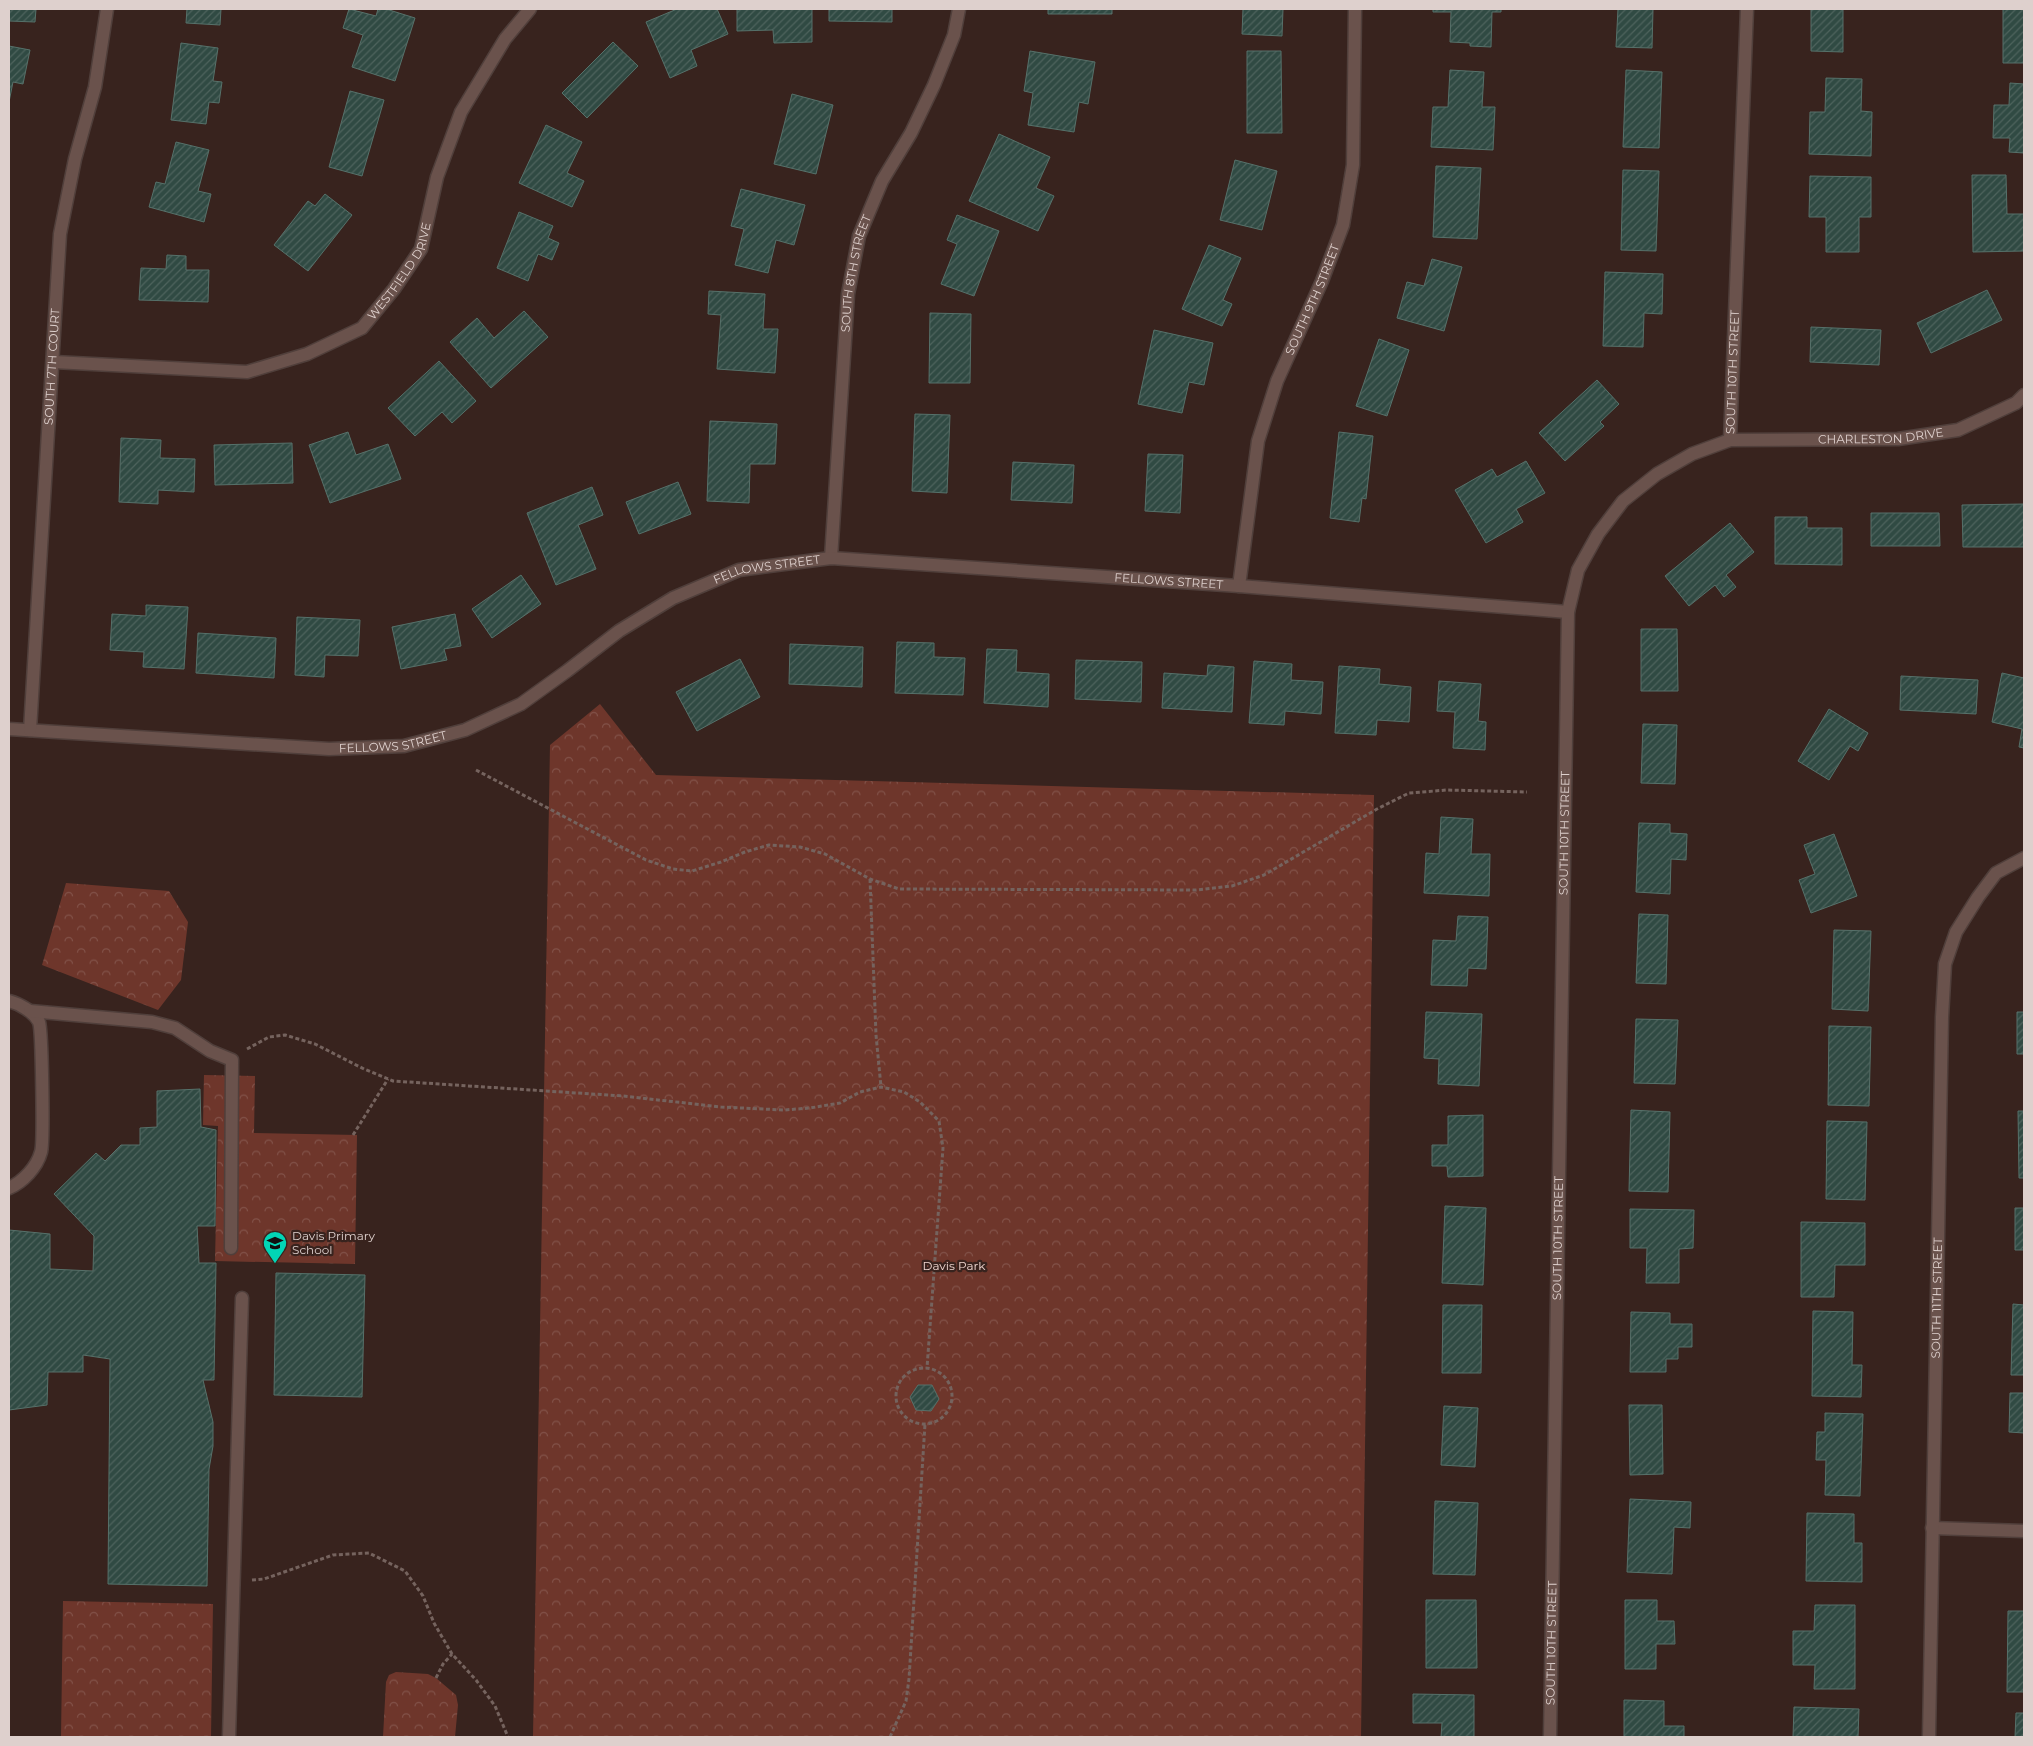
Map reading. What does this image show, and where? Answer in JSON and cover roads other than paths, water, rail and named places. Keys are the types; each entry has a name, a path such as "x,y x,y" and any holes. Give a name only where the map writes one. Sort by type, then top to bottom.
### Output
{"street":[{"name":"SOUTH 7TH COURT","path":"30,730 54,362 60,234 75,159 95,87 107,9"},
{"name":"WESTFIELD DRIVE","path":"54,362 247,372 307,354 362,328 394,290 422,249 437,177 461,112 505,39 530,9"},
{"name":"SOUTH 8TH STREET","path":"832,558 848,294 859,236 882,181 912,133 934,85 954,35 959,9"},
{"name":"SOUTH 9TH STREET","path":"1239,586 1258,442 1277,381 1322,280 1343,225 1353,165 1355,9"},
{"name":"SOUTH 10TH STREET","path":"1550,1737 1568,612 1578,570 1598,534 1623,501 1657,474 1692,454 1730,440 1747,9"},
{"name":"CHARLESTON DRIVE","path":"1730,440 1898,439 1958,430 2016,403 2024,396"},
{"name":"FELLOWS STREET","path":"9,729 329,749 404,746 465,730 521,704 568,671 619,631 673,598 738,570 832,558 1239,586 1568,612"},
{"name":"SOUTH 11TH STREET","path":"1929,1737 1941,1036 1945,964 1956,932 1978,897 1996,873 2024,858"},
{"path":"9,1001 30,1011 39,1023 41,1042 41,1152 30,1172 9,1188"},
{"path":"30,1011 152,1022 175,1028 210,1051 232,1060 231,1248"},
{"path":"229,1737 242,1298"},
{"path":"1932,1528 2024,1531"}],"place":[{"name":"Davis Primary School","path":"275,1264"}],"park label":[{"name":"Davis Park","path":"954,1266"}]}
